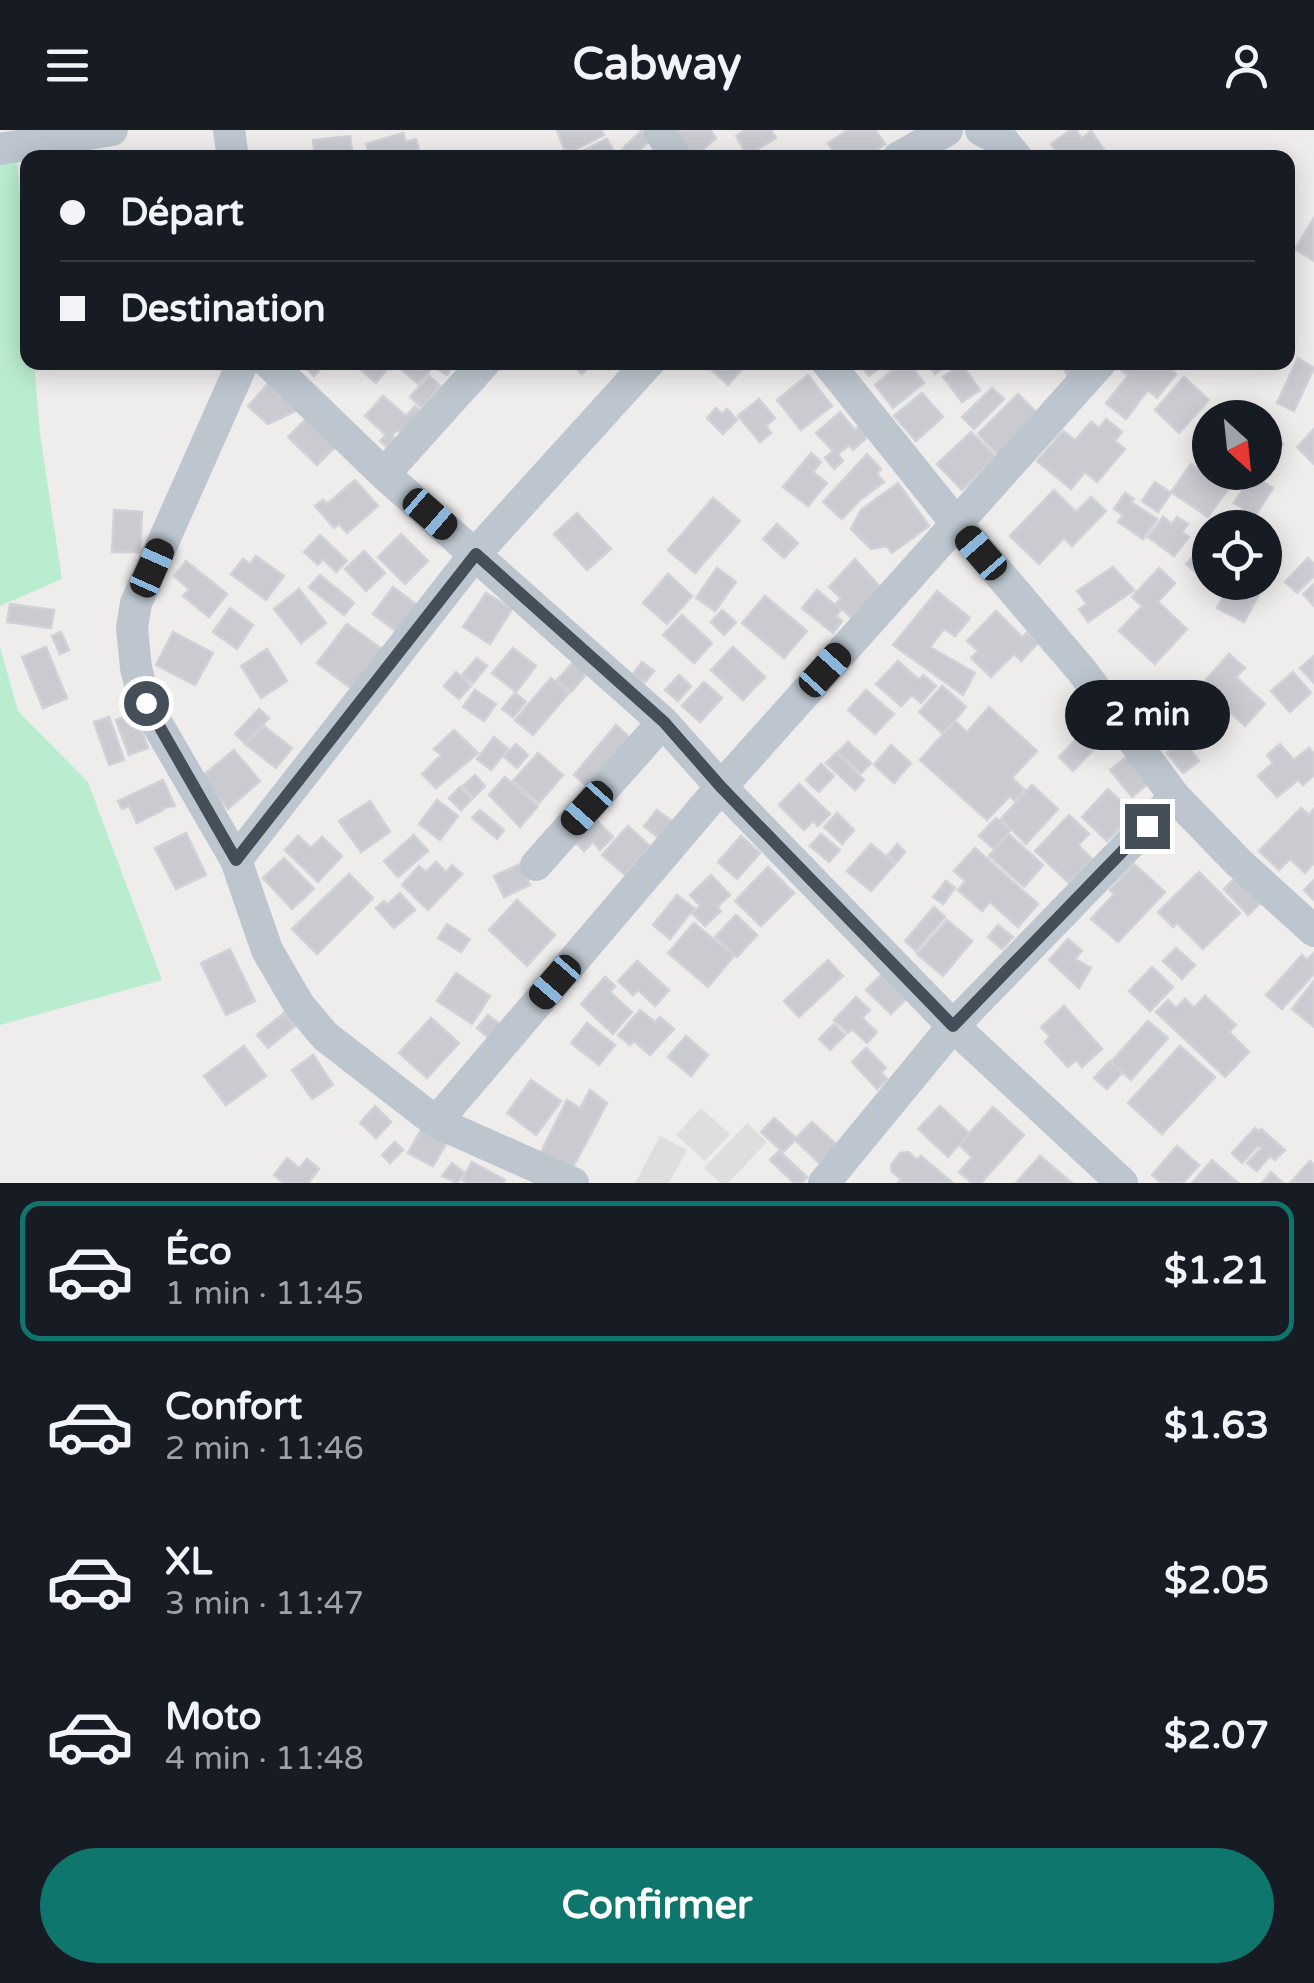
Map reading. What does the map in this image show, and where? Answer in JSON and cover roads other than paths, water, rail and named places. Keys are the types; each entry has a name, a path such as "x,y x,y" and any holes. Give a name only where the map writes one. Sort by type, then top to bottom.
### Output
{"street":[{"path":"0,150 112,130"},
{"path":"912,150 946,130"},
{"path":"981,130 1010,150"},
{"path":"239,370 136,603 132,628 136,668 146,703 236,860 266,950 299,1006 325,1036 436,1122 573,1183"},
{"path":"276,370 384,474 664,722 721,787 953,1026 1122,1183"},
{"path":"384,474 477,370"},
{"path":"236,860 476,554 642,370"},
{"path":"833,370 956,524 1082,671 1175,797 1238,862 1314,931"},
{"path":"436,1122 721,787 1094,370"},
{"path":"536,865 664,722"},
{"path":"824,1183 953,1026 1175,797"}]}
